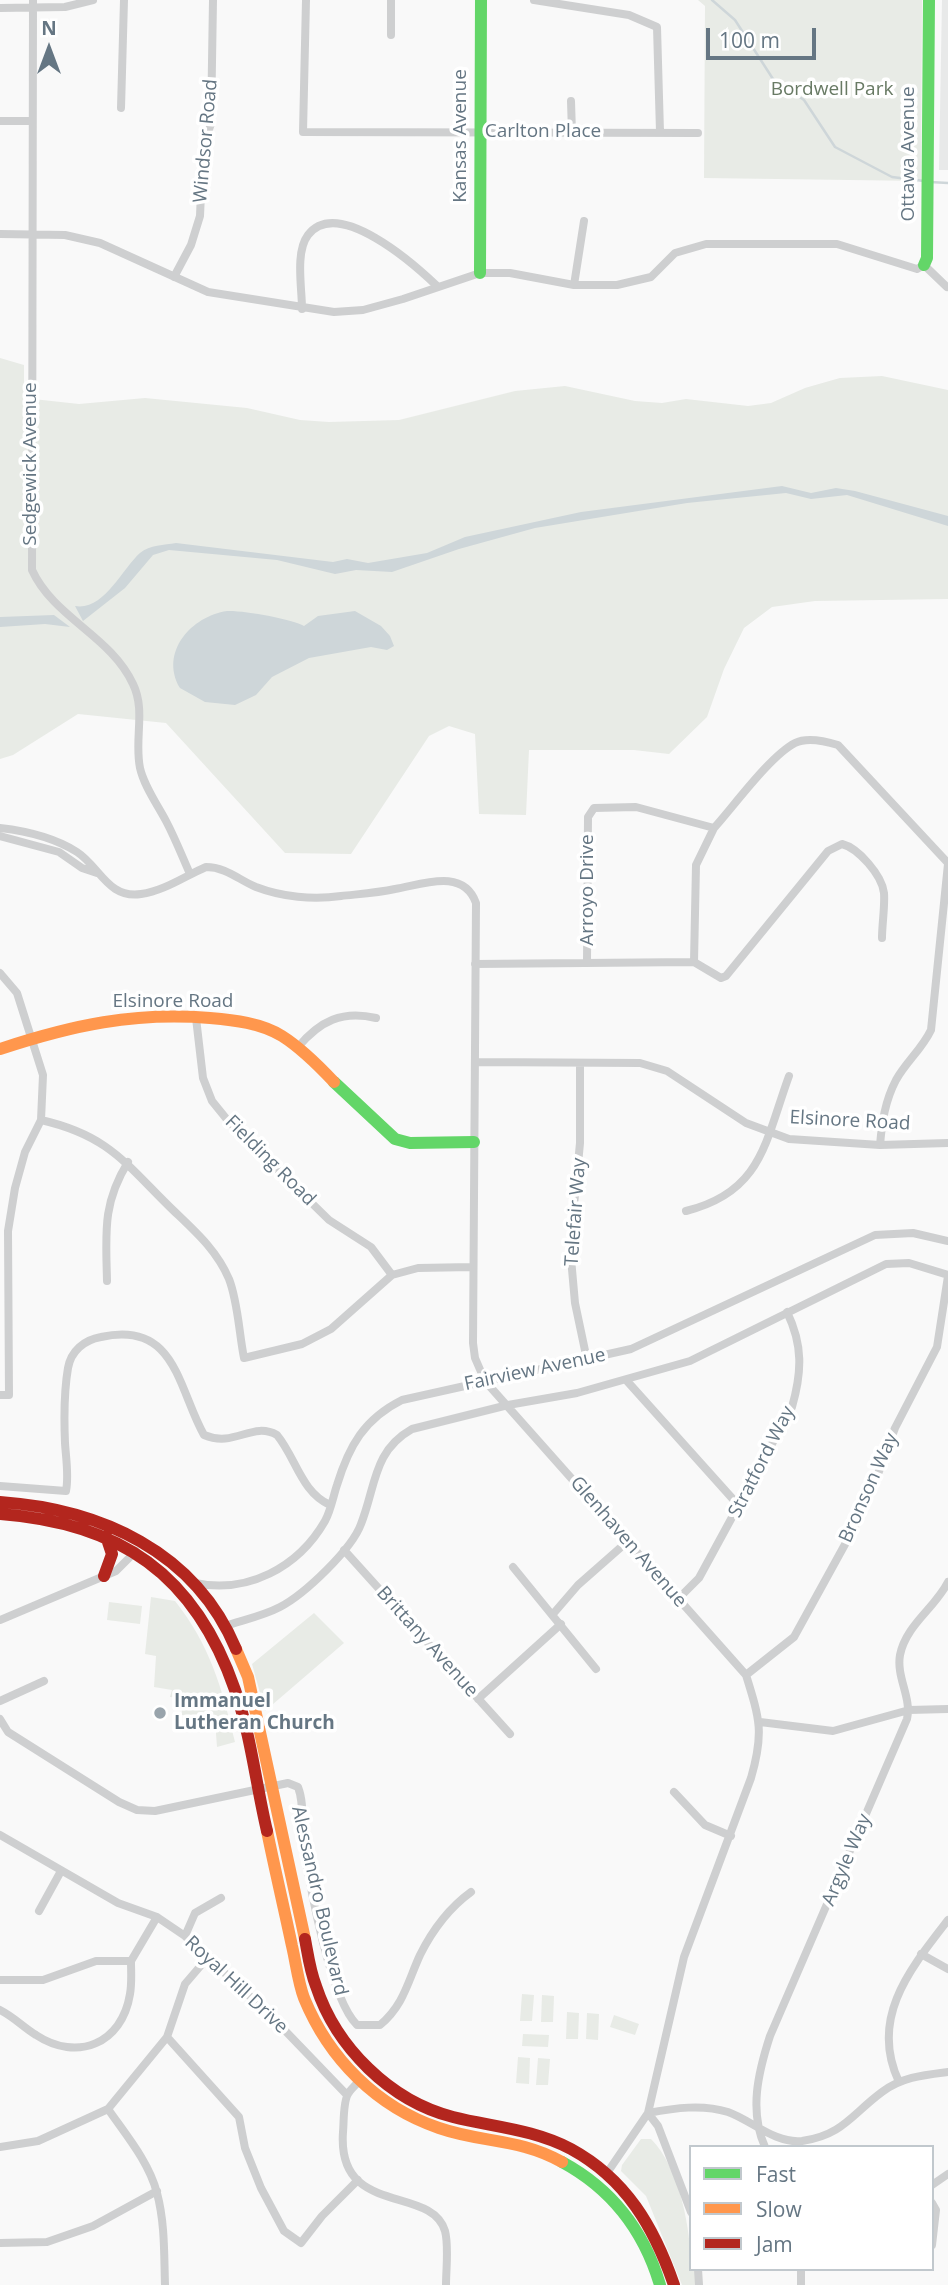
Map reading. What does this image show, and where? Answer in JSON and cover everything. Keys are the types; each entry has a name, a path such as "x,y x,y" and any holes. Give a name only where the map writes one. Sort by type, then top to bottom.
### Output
{"main road":[{"name":"Kansas Avenue","path":"480,273 481,0"},
{"name":"Ottawa Avenue","path":"924,265 927,258 929,0"},
{"name":"Elsinore Road","path":"0,1049 104,1020 196,1018 251,1022 278,1032 299,1047 395,1139 410,1143 474,1142"},
{"name":"Alessandro Boulevard","path":"0,1502 49,1504 82,1513 143,1540 175,1563 195,1583 225,1626 248,1677 310,1964 328,2015 351,2051 382,2081 410,2100 457,2119 533,2133 573,2150 607,2173 628,2193 654,2230 674,2285"},
{"name":"Alessandro Boulevard","path":"0,1514 53,1519 106,1536 136,1553 181,1590 203,1618 226,1663 258,1789 303,1996 320,2032 358,2082 402,2113 440,2129 508,2140 542,2151 565,2163 608,2195 649,2250 660,2285"},
{"path":"104,1576 112,1554 106,1536"},
{"path":"181,1590 193,1595 213,1622 225,1626"},
{"path":"328,2015 328,2027 353,2063 358,2082 371,2082 388,2094 410,2100"},
{"path":"542,2151 561,2155 600,2177 607,2173 612,2189 643,2232 649,2250"}],"street":[{"path":"0,8 33,4 65,7 93,0"},
{"path":"121,108 124,0"},
{"name":"Windsor Road","path":"174,277 191,245 200,216 203,146 211,124 213,0"},
{"name":"Carlton Place","path":"306,0 303,132 698,133"},
{"path":"391,0 391,35"},
{"path":"534,0 629,15 657,27 660,132"},
{"name":"Sedgewick Avenue","path":"33,4 30,121 30,555 38,584 69,616 115,655 134,684 141,716 138,755 143,777 190,874"},
{"path":"571,101 572,133"},
{"path":"0,121 30,121"},
{"path":"574,285 584,221"},
{"path":"302,309 302,250 307,236 317,227 335,223 366,233 397,249 437,286"},
{"path":"0,234 32,233 100,243 208,292 334,312 363,310 480,273 510,273 574,285 617,285 651,277 675,253 706,244 837,244 917,269 924,265 947,287 944,292 948,298"},
{"path":"694,962 696,865 714,828 779,756 796,742 822,740 838,745 948,863 931,1030 925,1044 897,1079 887,1100 880,1145"},
{"name":"Arroyo Drive","path":"475,964 587,962 588,817 594,808 636,807 714,828"},
{"path":"0,828 33,834 69,848 90,862 97,873 118,892 132,895 155,890 190,874 215,867 255,886 311,899 395,889 426,880 453,882 472,894 476,903 475,964"},
{"path":"0,836 59,852 82,868 97,873"},
{"path":"587,962 694,962 721,978 726,976 828,851 842,844 851,846 862,858 884,891 882,938"},
{"name":"Glenhaven Avenue","path":"475,964 472,1267 475,1358 485,1381 746,1675 760,1722 758,1752 731,1836 684,1957 648,2113"},
{"path":"0,973 17,993 43,1075 41,1120 25,1152 15,1188 8,1231 5,1395"},
{"path":"299,1047 311,1031 341,1015 376,1018"},
{"name":"Fielding Road","path":"196,1018 203,1077 212,1101 229,1122 329,1220 371,1247 392,1275"},
{"name":"Elsinore Road","path":"475,1062 640,1063 667,1071 746,1123 768,1133 801,1140 880,1145 948,1143"},
{"name":"Telefair Way","path":"580,1063 580,1143 570,1247 575,1303 587,1360"},
{"path":"686,1211 730,1195 750,1175 789,1076"},
{"path":"41,1120 72,1127 107,1146 128,1162 201,1236 218,1258 230,1282 244,1358 302,1344 331,1329 392,1275 418,1268 472,1267"},
{"path":"107,1281 106,1210 114,1184 128,1162"},
{"name":"Fairview Avenue","path":"195,1583 226,1588 242,1586 264,1577 287,1561 316,1532 330,1505 353,1443 364,1426 384,1408 413,1395 631,1349 863,1239 894,1232 913,1233 948,1241"},
{"name":"Fairview Avenue","path":"225,1626 265,1614 291,1600 344,1550 354,1539 362,1522 378,1463 399,1436 427,1423 627,1381 690,1362 787,1311 886,1264 909,1263 948,1275"},
{"name":"Bronson Way","path":"746,1675 794,1637 854,1528 895,1428 937,1347 948,1275"},
{"name":"Stratford Way","path":"678,1599 699,1578 792,1407 800,1379 797,1334 787,1311"},
{"path":"0,1486 66,1491 69,1362 83,1343 92,1339 130,1336 146,1339 162,1350 175,1367 204,1435 217,1440 230,1440 261,1430 277,1435 309,1489 318,1500 330,1505"},
{"path":"627,1381 740,1507"},
{"path":"0,1620 125,1565 143,1540"},
{"path":"553,1614 578,1585 628,1541"},
{"name":"Brittany Avenue","path":"344,1550 510,1734"},
{"path":"513,1567 596,1669"},
{"path":"909,1710 899,1670 904,1641 942,1595 948,1582"},
{"path":"478,1699 561,1624"},
{"path":"0,1701 44,1681"},
{"path":"760,1722 834,1731 909,1710 948,1709"},
{"name":"Argyle Way","path":"764,2145 756,2126 759,2071 770,2036 909,1710"},
{"path":"0,1719 8,1732 118,1802 137,1810 155,1811 272,1786 294,1784 300,1793 304,1847 331,1967 348,2015 357,2025 374,2026 393,2012 407,1991 424,1948 452,1906 471,1892"},
{"path":"674,1792 705,1825 731,1836"},
{"name":"Royal Hill Drive","path":"0,1835 118,1903 157,1917 185,1936 209,1956 347,2095"},
{"path":"39,1911 61,1871"},
{"path":"185,1936 195,1913 221,1898"},
{"path":"0,2010 36,2036 63,2048 88,2048 105,2040 120,2018 130,1996 131,1961 157,1917"},
{"path":"899,2082 891,2064 887,2043 889,2018 921,1954 948,1920"},
{"path":"921,1954 948,1969"},
{"path":"0,2147 37,2141 108,2109 167,2037 185,1984 209,1956"},
{"path":"0,1980 43,1980 96,1961 131,1961"},
{"path":"167,2037 239,2117 245,2148 284,2231 301,2243 322,2216 358,2180"},
{"path":"648,2113 709,2108 730,2113 797,2141 820,2137 845,2127 882,2092 899,2082 948,2072"},
{"path":"358,2082 347,2095 344,2152 358,2180 369,2190 424,2208 433,2215 445,2231 446,2285"},
{"path":"108,2109 139,2154 157,2191 163,2222 165,2285"},
{"path":"607,2173 648,2113"},
{"path":"648,2113 658,2126 689,2207"},
{"path":"0,2243 47,2242 93,2226 157,2191"},
{"path":"934,2206 934,2228"}],"shaded area":[{"path":"942,0 948,0 948,170 939,170"},
{"path":"782,486 811,493 836,488 855,491 948,516 948,526 847,495 811,499 786,493 687,503 535,528 459,549 392,572 356,570 335,574 277,560 169,550 153,555 125,588 83,621 75,606 85,606 104,596 140,553 162,545 176,543 333,562 347,559 368,563 427,553 465,537 581,512"},
{"path":"227,611 267,616 304,626 318,616 355,611 381,626 394,646 387,650 371,647 309,658 272,677 256,695 235,705 205,702 180,688 175,675 176,649 191,628 214,614"},
{"path":"54,615 70,627 45,624 0,627 0,617"}],"green space":[{"name":"Bordwell Park","path":"698,0 922,0 921,181 704,178 705,6"},
{"path":"0,358 24,365 24,398 79,404 145,398 247,408 300,420 329,422 399,420 515,391 565,386 635,401 662,403 686,399 748,406 771,403 805,388 840,378 882,376 948,390 948,599 815,601 772,607 744,628 724,669 707,717 669,754 634,750 529,750 526,815 479,814 475,734 449,726 429,736 351,854 285,853 166,723 78,714 13,755 0,759"},
{"path":"151,1597 175,1601 197,1634 220,1685 235,1742 217,1747 215,1720 182,1715 181,1698 170,1697 172,1690 154,1687 156,1656 145,1654"},
{"path":"109,1602 142,1606 140,1624 107,1620"},
{"path":"314,1613 344,1643 265,1711 252,1664"},
{"path":"522,1994 534,1995 532,2021 520,2021"},
{"path":"542,1995 554,1996 553,2022 541,2022"},
{"path":"567,2012 579,2013 578,2039 566,2039"},
{"path":"587,2013 599,2014 598,2040 586,2039"},
{"path":"614,2015 639,2024 635,2035 610,2027"},
{"path":"523,2034 549,2035 548,2047 522,2046"},
{"path":"518,2057 530,2058 529,2084 516,2083"},
{"path":"538,2058 550,2059 548,2085 536,2085"},
{"path":"641,2139 651,2139 661,2151 682,2200 689,2236 689,2271 696,2271 696,2285 682,2285 646,2196 621,2171 622,2165"}],"waterway":[{"path":"712,0 735,20 773,79 804,100 835,147 892,177 924,181"},
{"path":"930,182 948,183"}],"traffic: fast":[{"path":"480,273 481,0"},
{"path":"924,265 927,258 929,0"},
{"path":"334,1082 395,1139 410,1143 474,1142"},
{"path":"562,2162 596,2185 624,2213 645,2247 660,2285"}],"traffic: slow":[{"path":"0,1049 53,1033 104,1022 155,1017 219,1019 256,1025 282,1036 309,1057 334,1082"},
{"path":"236,1649 248,1677 305,1939"},
{"path":"267,1831 302,1992 314,2020 341,2060 376,2094 416,2119 455,2133 531,2149 562,2162"}],"traffic: jam":[{"path":"0,1502 73,1514 140,1541 170,1561 196,1586 218,1615 236,1649"},
{"path":"0,1514 43,1519 82,1529 117,1543 148,1562 175,1586 198,1615 218,1650 235,1690 249,1742 267,1831"},
{"path":"104,1576 112,1554 106,1536"},
{"path":"305,1939 312,1975 325,2008 337,2030 368,2068 387,2085 430,2109 453,2117 542,2137 557,2142 590,2161 607,2175 636,2207 657,2244 674,2285"}],"place":[{"name":"Immanuel Lutheran Church","path":"160,1713"}]}
